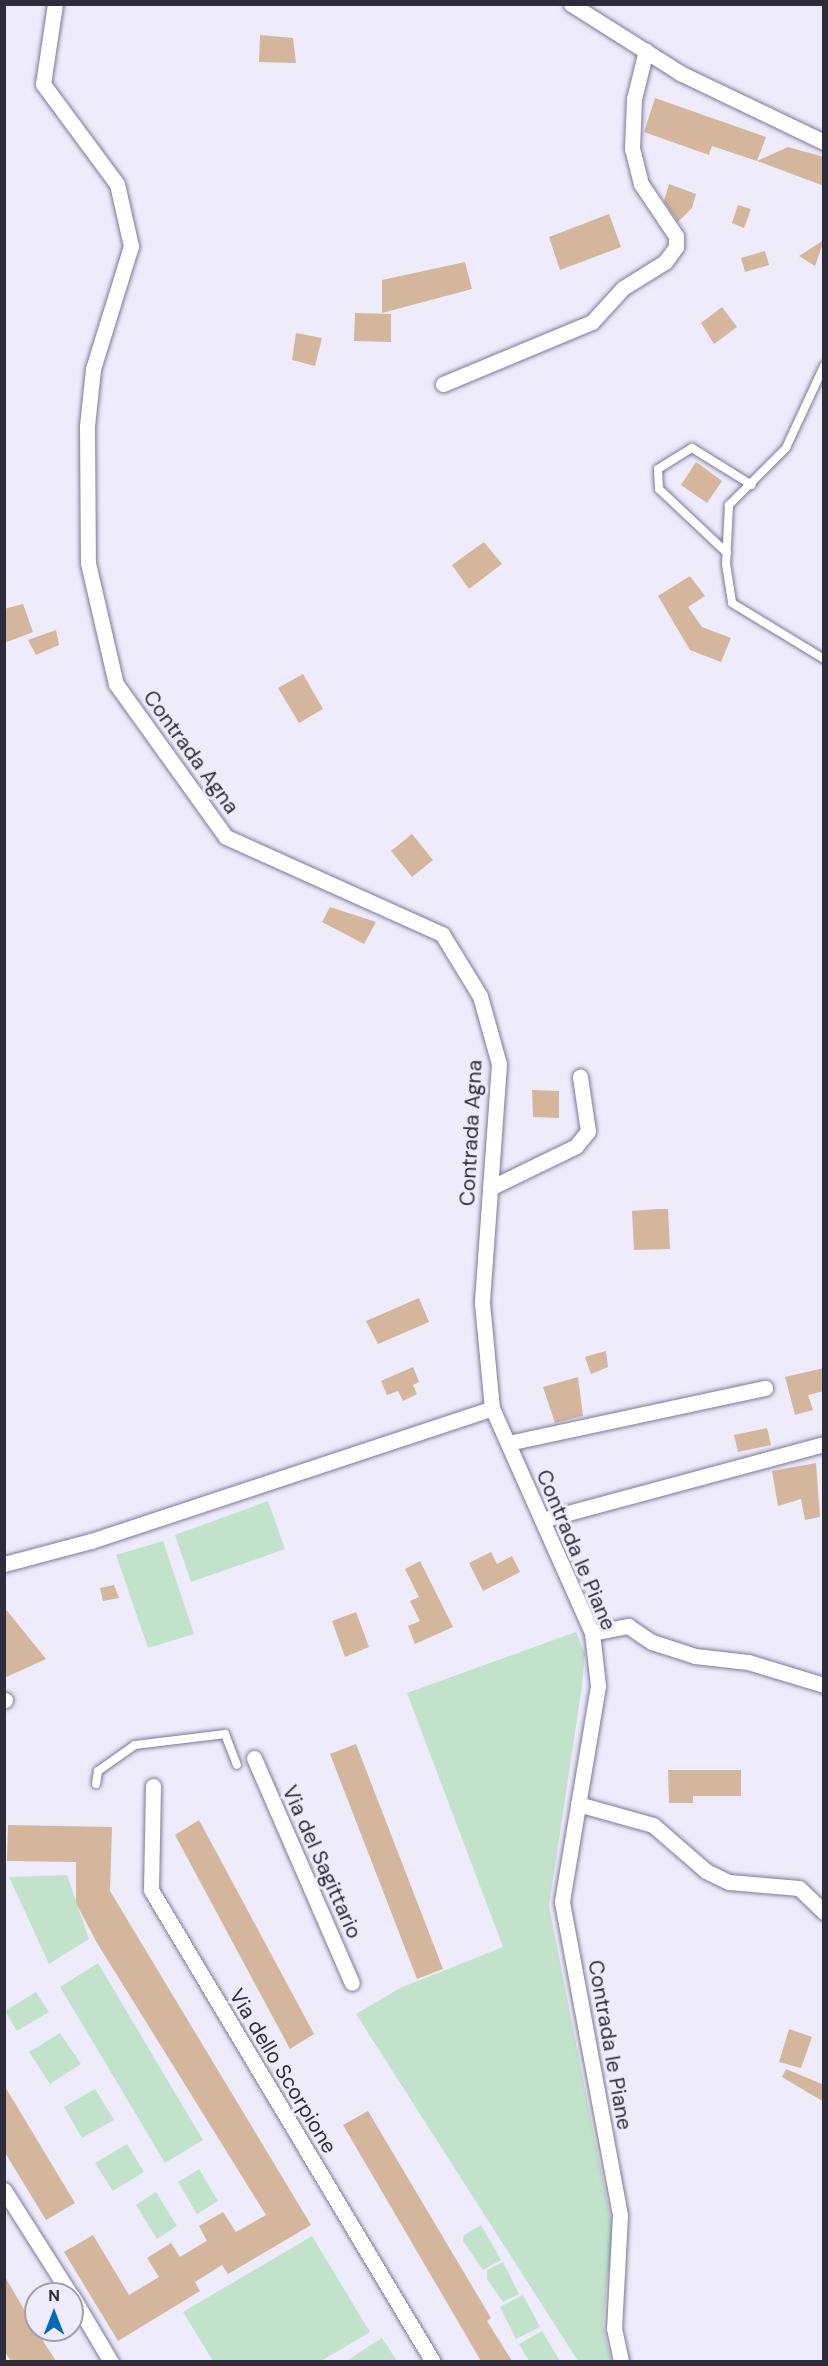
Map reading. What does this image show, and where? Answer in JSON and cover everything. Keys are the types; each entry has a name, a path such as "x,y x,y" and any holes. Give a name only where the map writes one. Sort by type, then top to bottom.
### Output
{"street":[{"name":"Contrada Agna","path":"56,4 43,84 117,184 131,246 93,369 87,426 88,563 116,684 226,837 442,934 480,996 500,1064 482,1303 492,1408"},
{"path":"572,4 680,73 824,142"},
{"path":"443,384 516,351 571,334 592,322 623,288 665,262 676,248 676,236 641,184 632,149 633,108 646,50"},
{"path":"490,1188 576,1146 588,1131 580,1077"},
{"path":"508,1443 765,1388"},
{"path":"4,1564 91,1540 492,1408"},
{"name":"Contrada le Piane","path":"492,1408 592,1633 598,1686 562,1902 620,2215 614,2328 621,2361"},
{"path":"542,1520 824,1443"},
{"path":"592,1633 628,1626 652,1642 695,1656 748,1662 824,1685"},
{"name":"Via del Sagittario","path":"254,1758 352,1983"},
{"name":"Via dello Scorpione","path":"153,1785 151,1890 433,2361"},
{"path":"578,1804 653,1825 706,1871 729,1882 799,1888 824,1912"},
{"path":"4,2190 63,2282"},
{"path":"84,2316 111,2361"}],"lane":[{"path":"824,366 786,448 752,485 729,505 727,553 732,603 824,659"},
{"path":"727,553 659,489 658,469 692,448 752,485"},
{"path":"96,1784 98,1771 135,1745 225,1734 237,1765"}],"green space":[{"path":"268,1501 285,1549 191,1582 175,1535"},
{"path":"163,1541 194,1634 148,1648 116,1555"},
{"path":"576,1632 585,1654 582,1686 549,1906 618,2256 608,2272 603,2325 611,2361 578,2361 356,2014 400,1988 503,1947 407,1693"},
{"path":"67,1875 89,1939 49,1964 9,1877"},
{"path":"98,1963 203,2140 165,2163 60,1987"},
{"path":"36,1992 49,2012 17,2031 5,2011"},
{"path":"60,2033 81,2064 50,2084 29,2052"},
{"path":"95,2089 114,2120 82,2138 64,2107"},
{"path":"127,2144 144,2172 113,2191 95,2163"},
{"path":"199,2169 218,2201 197,2214 178,2182"},
{"path":"156,2192 177,2226 157,2239 136,2205"},
{"path":"481,2225 501,2260 483,2270 463,2241 464,2235"},
{"path":"312,2236 370,2332 321,2361 213,2361 183,2312"},
{"path":"503,2262 519,2294 503,2302 487,2279 487,2270"},
{"path":"523,2295 540,2327 516,2339 500,2307"},
{"path":"542,2331 560,2361 529,2361 519,2344"},
{"path":"382,2338 397,2361 346,2361"}],"building":[{"path":"260,35 293,38 296,63 259,62"},
{"path":"655,98 766,137 757,161 712,146 709,155 644,132"},
{"path":"788,147 824,157 824,186 757,161"},
{"path":"669,184 696,194 692,208 678,222 664,201"},
{"path":"738,205 751,209 744,228 732,223"},
{"path":"609,214 621,247 560,270 549,237"},
{"path":"824,240 815,266 799,256"},
{"path":"765,251 769,265 745,272 741,258"},
{"path":"465,262 472,289 382,313 382,280"},
{"path":"722,307 737,327 714,344 701,323"},
{"path":"355,313 391,314 391,342 354,341"},
{"path":"296,333 322,338 315,366 292,360"},
{"path":"696,462 722,481 707,503 681,485"},
{"path":"484,542 502,564 469,589 452,565"},
{"path":"690,576 705,596 688,607 702,627 731,638 721,662 690,650 658,596"},
{"path":"23,604 33,632 4,643 4,609"},
{"path":"56,630 59,645 36,655 28,640"},
{"path":"303,674 323,709 299,723 278,688"},
{"path":"412,834 433,860 412,877 391,851"},
{"path":"330,907 376,922 364,944 322,922"},
{"path":"532,1090 559,1091 559,1118 533,1117"},
{"path":"668,1209 670,1249 634,1250 632,1211"},
{"path":"419,1298 429,1322 378,1344 366,1321"},
{"path":"606,1351 608,1367 591,1374 585,1357"},
{"path":"413,1367 419,1382 413,1385 417,1394 403,1401 398,1391 387,1395 381,1381"},
{"path":"824,1368 824,1391 808,1395 813,1410 795,1415 785,1377"},
{"path":"578,1377 583,1416 555,1423 543,1387"},
{"path":"767,1428 771,1445 738,1452 734,1435"},
{"path":"816,1463 820,1517 805,1520 801,1499 778,1506 772,1471"},
{"path":"491,1552 497,1564 512,1556 520,1572 483,1591 469,1563"},
{"path":"420,1561 453,1627 415,1644 408,1626 420,1621 410,1601 419,1597 405,1569"},
{"path":"114,1585 119,1598 103,1601 100,1588"},
{"path":"4,1607 46,1659 4,1678"},
{"path":"356,1612 369,1647 345,1657 332,1621"},
{"path":"356,1744 443,1969 417,1979 330,1754"},
{"path":"668,1770 741,1770 741,1796 693,1796 693,1803 669,1803"},
{"path":"199,1820 314,2034 290,2049 175,1835"},
{"path":"8,1825 112,1827 110,1891 311,2225 228,2274 222,2265 195,2282 200,2291 118,2341 64,2252 93,2235 129,2295 159,2277 147,2258 171,2243 180,2257 207,2241 199,2226 223,2212 236,2232 266,2215 97,1943 76,1903 76,1862 7,1861"},
{"path":"789,2029 812,2037 801,2068 779,2062"},
{"path":"786,2069 824,2085 824,2102 782,2077"},
{"path":"4,2085 75,2203 46,2220 4,2151"},
{"path":"368,2111 491,2318 487,2321 512,2361 481,2361 343,2125"},
{"path":"4,2275 24,2309 24,2342 44,2342 56,2361 11,2361 4,2351"}]}
